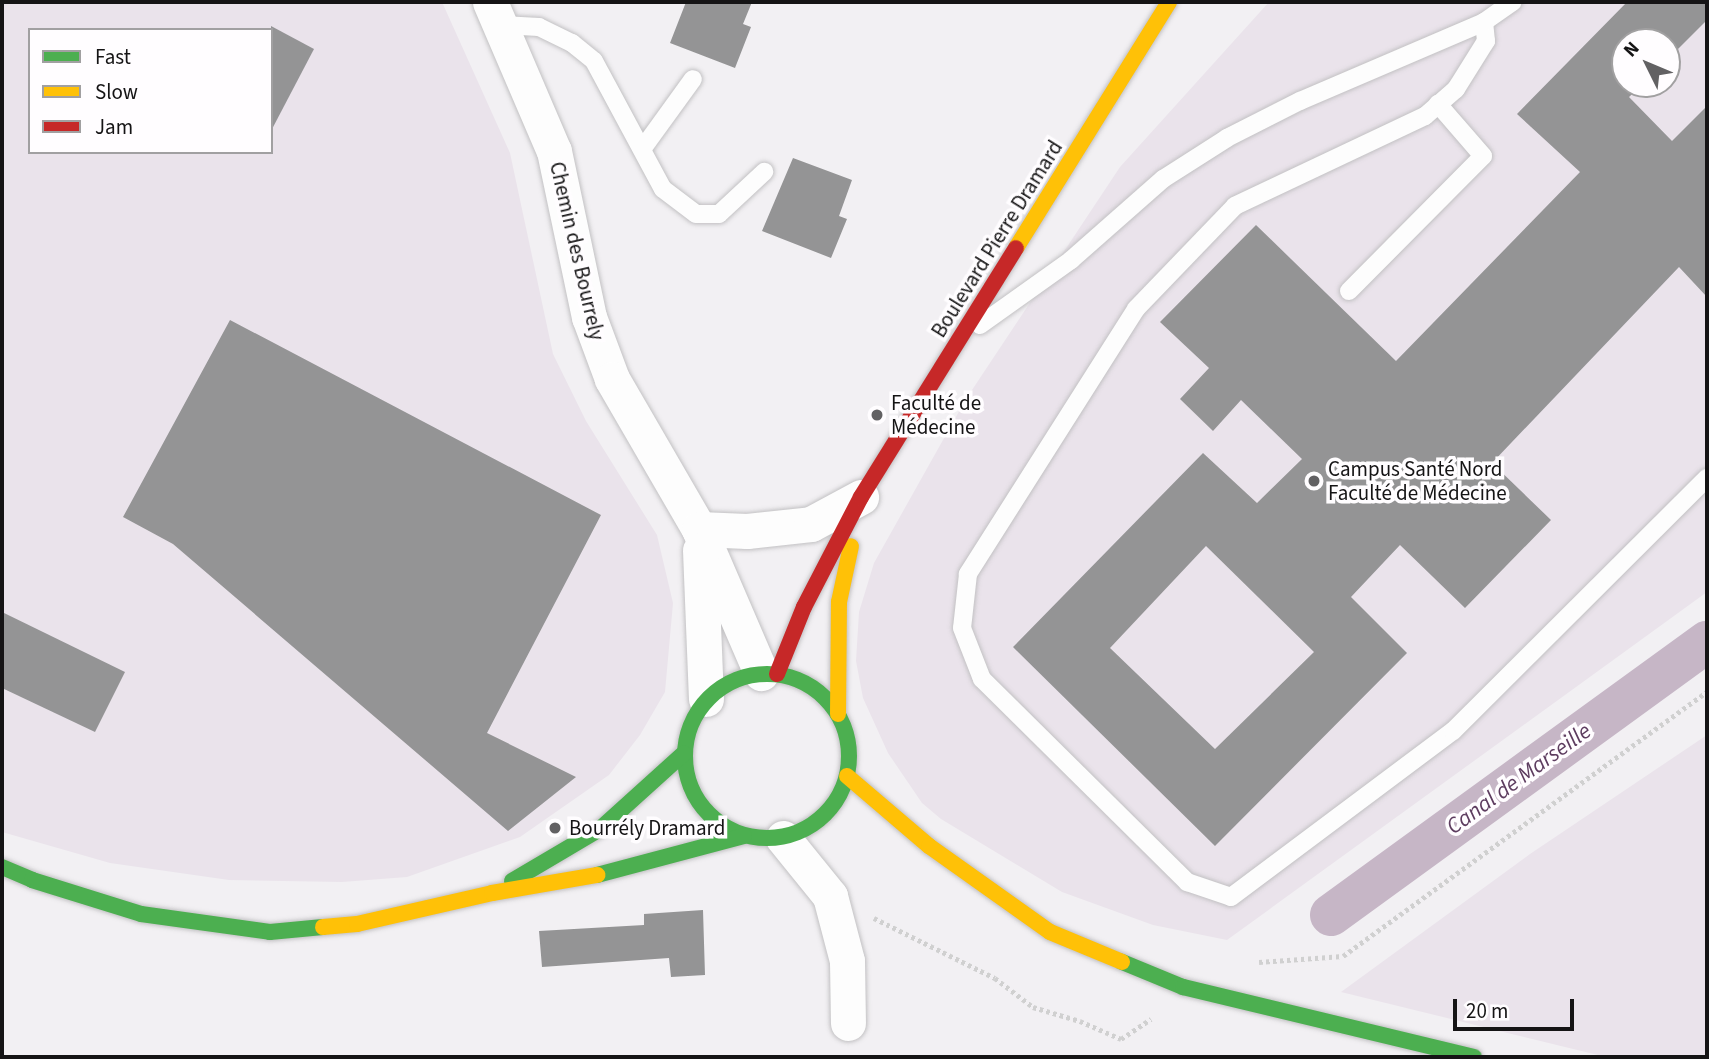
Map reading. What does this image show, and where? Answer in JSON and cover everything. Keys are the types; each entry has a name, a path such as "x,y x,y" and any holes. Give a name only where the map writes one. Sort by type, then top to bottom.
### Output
{"main road":[{"name":"Boulevard Pierre Dramard","path":"769,673 861,497 1169,2"},
{"name":"Boulevard Pierre Dramard","path":"838,714 839,602 861,497"},
{"path":"2,867 32,880 141,914 270,932 357,924 492,893 613,872 744,836 783,838 811,826 834,804 847,775 849,743 838,714 812,687 769,673 731,681 706,699 690,724 684,753 690,789 712,819 744,836"},
{"path":"492,893 600,829 684,753"},
{"path":"847,775 929,846 1050,932 1183,986 1474,1057"}],"street":[{"name":"Chemin des Bourrely","path":"496,13 554,151 589,317 612,379 699,529 769,673"},
{"path":"699,529 747,531 811,524 861,497"},
{"name":"Chemin des Bourrely","path":"699,529 706,699"},
{"path":"783,838 830,896 847,961 848,1023"}],"lane":[{"path":"960,339 1071,260 1163,179 1227,138 1300,101 1484,22 1513,2"},
{"path":"496,13 539,27 572,43 594,61 663,189 696,214 719,214 764,172"},
{"path":"1484,22 1486,41 1456,89 1424,116 1235,206 1136,309 968,574 962,628 982,679 1187,882 1231,897 1453,731 1707,478"},
{"path":"643,148 693,79"},
{"path":"1349,290 1483,156 1438,104"}],"path":[{"path":"1257,962 1343,956 1707,692"},
{"path":"830,896 995,978 1033,1007 1080,1021 1121,1039 1148,1019 1160,1018"}],"shaded area":[{"path":"2,2 442,2 510,153 553,354 586,421 657,535 673,603 665,692 640,735 609,775 520,837 407,877 342,882 229,880 110,863 2,832"},
{"name":"Campus Santé Nord Faculté de Médecine","path":"1269,2 1707,2 1707,592 1227,940 1153,925 1062,892 941,819 922,803 888,753 863,698 856,661 859,612 874,563 966,399 1120,167"},
{"path":"1707,735 1707,1057 1606,1057 1341,992 1530,854"}],"building":[{"path":"686,2 752,2 743,24 751,27 735,68 670,43"},
{"path":"1627,2 1707,2 1707,20 1681,46 1681,28 1611,28 1611,98 1630,98 1672,141 1707,106 1707,297 1679,267 1492,463 1551,520 1465,608 1400,545 1351,597 1407,653 1215,846 1013,647 1203,453 1257,503 1302,459 1241,400 1213,431 1180,399 1209,368 1160,322 1256,225 1396,361 1580,172 1517,114","holes":["1206,546 1314,652 1215,749 1110,648"]},
{"path":"271,26 314,49 273,127 273,28"},
{"path":"793,158 852,180 839,216 847,219 831,258 762,231"},
{"path":"230,320 601,515 487,733 576,777 508,831 173,544 123,517"},
{"path":"2,612 125,672 95,732 2,688"},
{"path":"703,910 705,975 671,977 669,958 542,967 539,931 644,925 644,914"}],"waterway":[{"name":"Canal de Marseille","path":"1331,915 1707,642"}],"traffic: fast":[{"path":"767,674 798,680 825,698 843,725 849,756 843,787 825,814 798,832 767,838 736,832 709,814 691,787 685,756 691,725 709,698 736,680 767,674"},
{"path":"512,881 600,829 684,753"},
{"path":"597,875 744,836"},
{"path":"2,867 32,880 141,914 270,932 323,927"},
{"path":"1122,962 1183,987 1474,1057"}],"traffic: slow":[{"path":"1016,248 1169,2"},
{"path":"838,714 839,602 851,546"},
{"path":"847,776 929,846 1050,932 1122,962"},
{"path":"323,927 357,924 492,893 597,875"}],"traffic: jam":[{"path":"777,674 804,607 861,497 1016,248"}],"place":[{"name":"Faculté de Médecine","path":"877,415"},
{"name":"Campus Santé Nord Faculté de Médecine","path":"1314,481"},
{"name":"Bourrély Dramard","path":"555,828"}]}
